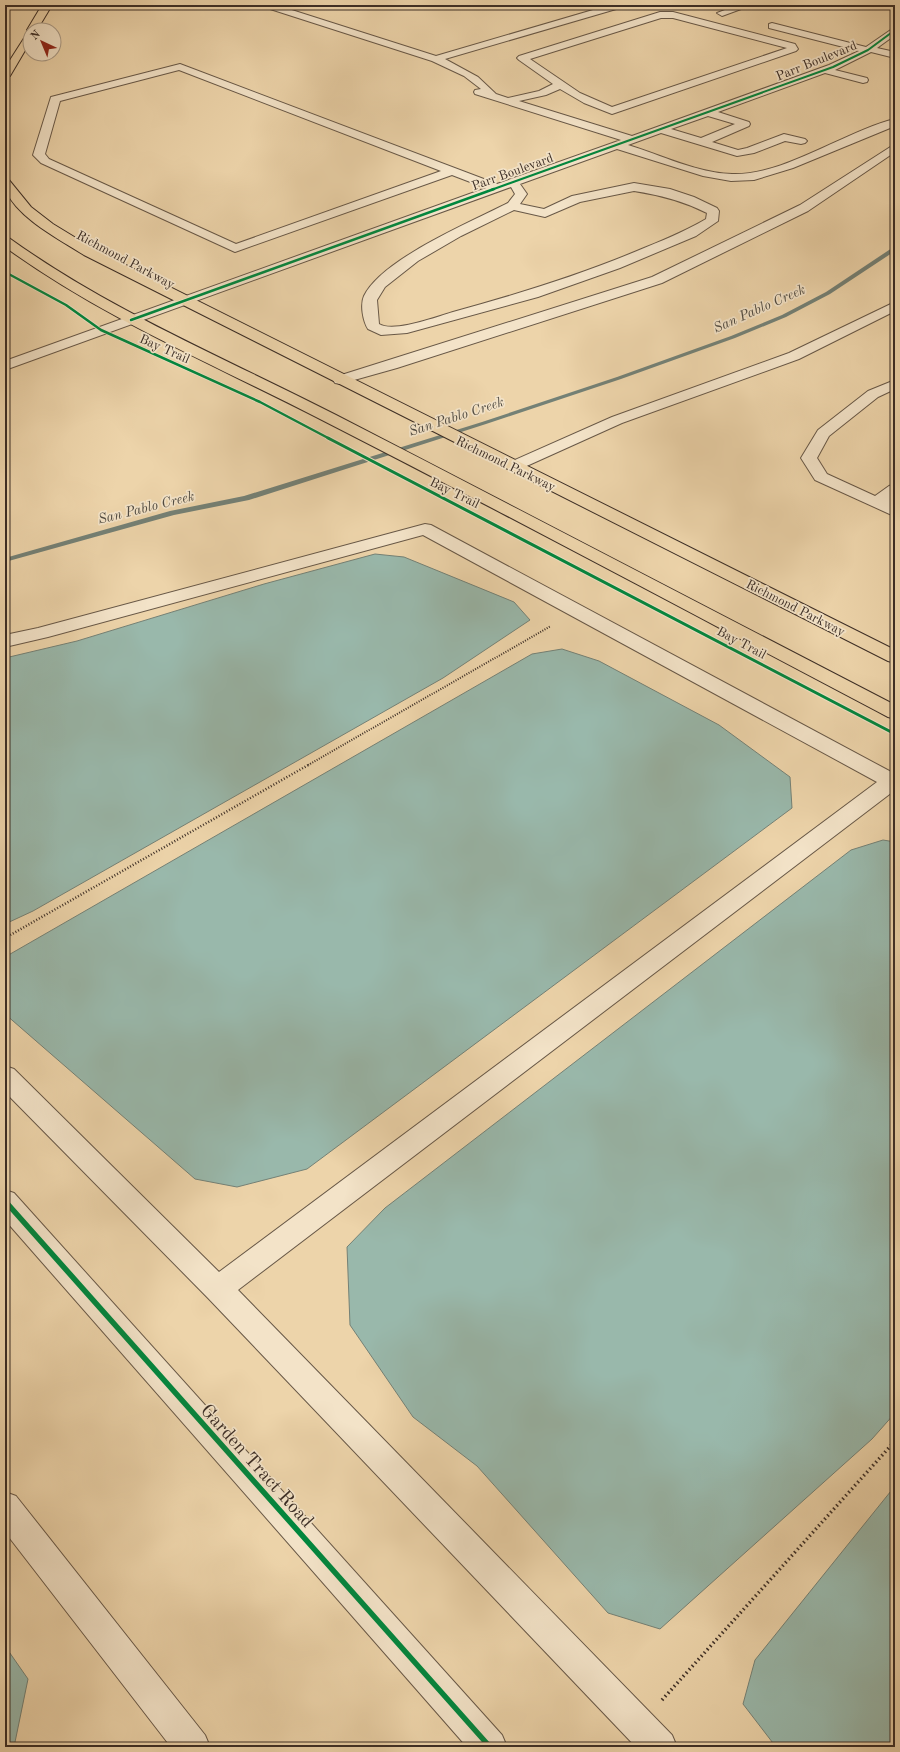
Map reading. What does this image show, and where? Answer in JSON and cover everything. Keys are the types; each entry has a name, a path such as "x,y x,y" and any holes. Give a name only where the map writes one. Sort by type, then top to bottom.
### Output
{"highway":[{"path":"37,22 47,5"},
{"path":"5,76 22,47"},
{"name":"Richmond Parkway","path":"5,182 27,210 49,227 89,252 340,380 895,657"},
{"path":"5,241 40,267 131,320 328,417 895,713"}],"street":[{"path":"268,5 436,59 620,5"},
{"path":"737,17 719,12 747,5"},
{"path":"660,15 673,15 792,46 793,49 612,111 599,107 560,84 522,58 660,15"},
{"path":"760,23 895,55"},
{"name":"Parr Boulevard","path":"5,366 182,300 825,70 869,49 895,30"},
{"path":"436,59 441,68 474,90 508,102 631,139"},
{"path":"452,171 235,248 45,161 39,155 55,100 180,67 452,171 496,188"},
{"path":"825,70 863,80"},
{"path":"508,102 520,97 530,97 555,89 560,84"},
{"path":"701,142 744,124 707,112"},
{"path":"616,145 711,175 738,177 759,175 798,162 895,122"},
{"path":"660,129 737,153 750,151 784,137 802,141"},
{"path":"340,380 392,365 658,280 804,208 895,147"},
{"path":"512,206 545,213 576,199 634,187 666,192 690,200 713,211 712,221 692,233 615,265 533,294 407,329 381,331 373,326 370,314 371,297 387,277 415,258 512,206 521,194 513,182"},
{"path":"514,466 617,420 794,356 895,306"},
{"path":"889,509 821,477 809,458 823,433 873,394 895,384"},
{"path":"889,509 883,497 895,490"},
{"path":"5,640 41,633 425,529 893,782 532,1053 372,1170 218,1289"},
{"path":"5,1076 218,1289 660,1747"},
{"name":"Garden Tract Road","path":"5,1201 490,1747"},
{"path":"5,1507 193,1747"}],"path":[{"path":"5,938 577,611"},
{"path":"639,1726 895,1441"}],"shaded area":[{"path":"375,554 404,557 514,602 530,620 443,678 33,911 5,924 5,658 77,641 264,584"},
{"path":"562,649 599,661 719,725 790,777 792,808 307,1169 237,1187 195,1179 5,1014 5,957 532,654"},
{"path":"883,840 895,842 895,1413 872,1439 660,1629 608,1613 477,1466 413,1417 350,1325 347,1247 385,1208 851,850"},
{"path":"895,1486 895,1747 776,1747 743,1704 755,1660"},
{"path":"5,1646 28,1679 14,1747 5,1747"}],"waterway":[{"name":"San Pablo Creek","path":"5,560 173,513 246,498 484,423 619,378 733,337 784,316 828,293 895,248"}],"cycle path":[{"path":"131,320 833,67 868,50 895,30"},
{"name":"Bay Trail","path":"5,272 66,305 101,330 260,402 895,734"},
{"path":"5,1201 490,1747"}]}
